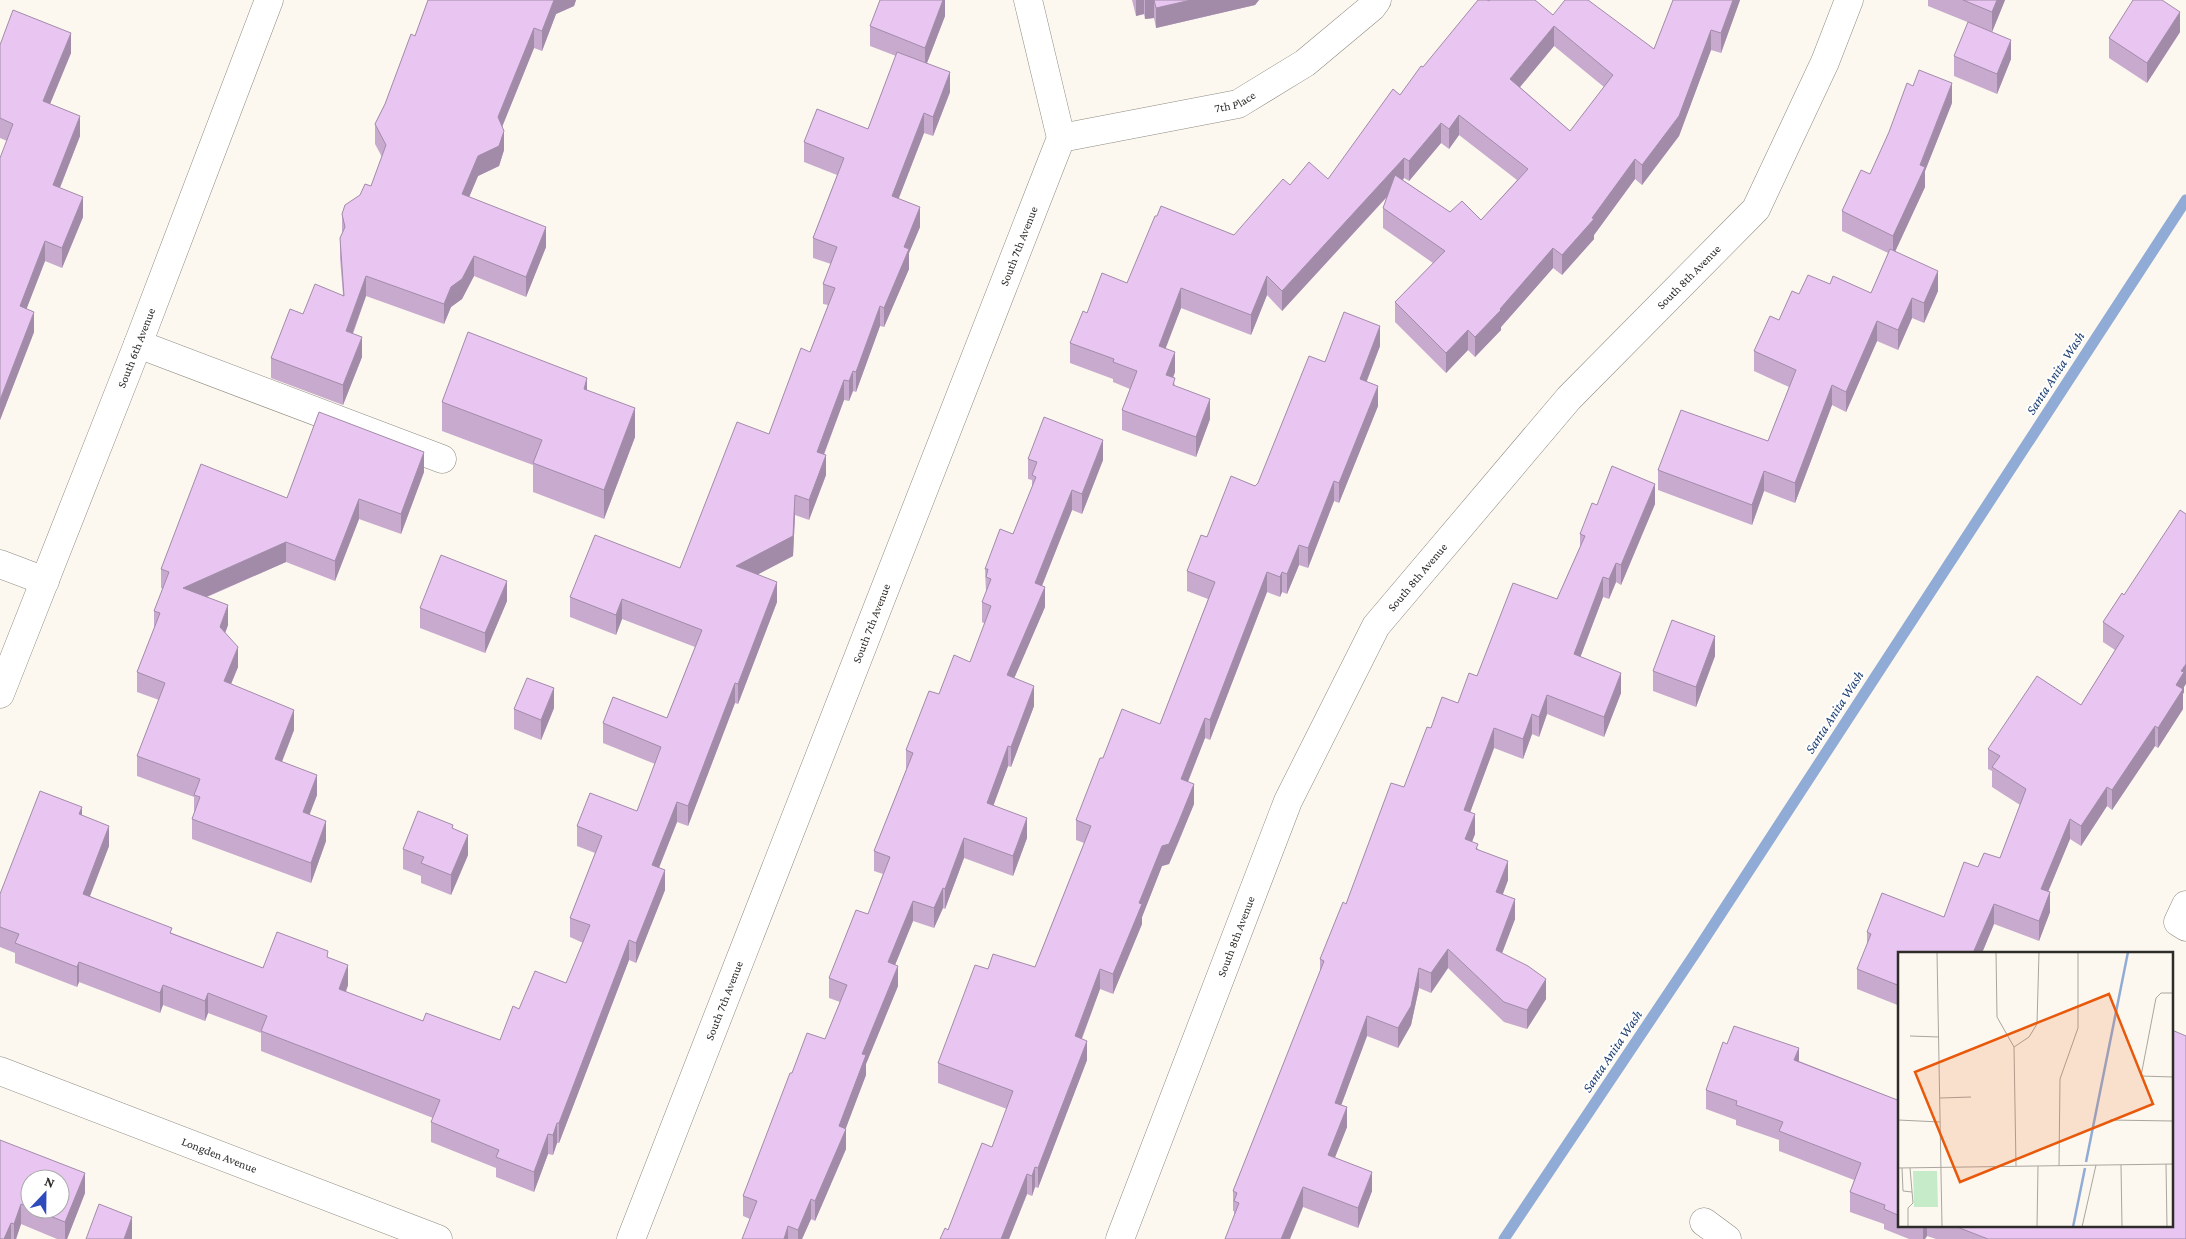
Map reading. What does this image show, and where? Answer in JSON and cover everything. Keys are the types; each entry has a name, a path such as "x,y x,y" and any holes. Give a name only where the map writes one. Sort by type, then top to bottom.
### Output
{"street":[{"name":"South 6th Avenue","path":"0,694 138,344 269,0"},
{"path":"1028,0 1061,138"},
{"name":"7th Place","path":"1061,138 1238,104 1305,63 1372,7 1377,0"},
{"name":"South 8th Avenue","path":"1120,1239 1288,801 1376,626 1569,398 1756,209 1825,62 1849,0"},
{"name":"South 7th Avenue","path":"631,1239 1061,138"},
{"path":"138,344 442,459"},
{"path":"0,564 45,582"},
{"name":"Longden Avenue","path":"0,1071 438,1239"},
{"path":"1704,1222 1727,1239"}],"building":[{"path":"428,0 554,0 542,31 534,28 498,117 504,131 499,146 478,156 462,194 546,227 526,277 474,256 462,279 451,287 444,304 366,276 346,331 362,337 343,385 271,358 290,309 303,314 315,284 344,296 340,238 345,227 342,214 345,205 360,195 365,184 371,186 386,145 375,124 385,104 411,34 415,36"},
{"path":"880,0 943,0 925,48 870,26"},
{"path":"1154,0 1191,0 1156,8"},
{"path":"1478,0 1535,0 1553,15 1565,0 1588,0 1654,49 1673,0 1733,0 1721,33 1711,30 1679,116 1642,165 1635,159 1592,218 1594,219 1562,255 1553,248 1501,310 1475,337 1468,330 1446,353 1395,302 1445,251 1383,208 1395,175 1450,212 1462,201 1481,220 1528,169 1459,115 1449,129 1441,123 1409,161 1404,158 1282,291 1267,276 1251,315 1181,288 1159,346 1175,352 1166,375 1175,378 1173,385 1210,399 1196,437 1122,410 1137,371 1113,362 1114,359 1070,343 1083,311 1087,313 1102,273 1127,283 1161,206 1234,235 1283,179 1290,185 1309,162 1328,179 1393,89 1400,95 1421,66 1423,67","holes":["1554,26 1613,75 1570,131 1510,79"]},
{"path":"1963,0 1997,0 1992,12"},
{"path":"2133,0 2162,0 2180,12 2147,63 2109,38"},
{"path":"13,10 71,33 43,101 80,116 53,185 83,197 62,248 45,241 20,306 34,312 0,400 0,158 13,124 0,118 0,45"},
{"path":"1968,22 2011,40 1997,74 1954,56"},
{"path":"897,52 950,72 933,117 924,113 892,196 920,207 904,247 909,249 884,308 880,306 856,372 853,371 849,381 844,380 817,452 826,455 809,500 795,495 793,536 736,566 777,582 738,684 735,683 688,806 677,802 652,865 665,870 636,943 629,940 559,1123 557,1123 553,1135 548,1134 534,1172 496,1157 499,1150 431,1122 440,1100 261,1031 267,1016 208,993 205,1001 163,985 160,993 79,962 77,967 15,943 19,934 0,927 0,894 40,791 82,807 79,814 109,826 83,894 172,928 170,933 263,968 277,932 328,951 327,957 348,965 339,989 423,1021 426,1013 500,1040 513,1006 519,1009 535,971 566,983 590,925 570,918 602,836 577,826 590,793 637,811 661,747 603,723 613,697 667,718 702,630 622,599 616,615 570,597 595,535 680,568 737,422 769,434 801,348 810,352 835,288 823,284 837,247 813,238 844,158 804,142 817,109 868,129"},
{"path":"1919,70 1952,83 1920,165 1925,167 1893,236 1842,211 1861,170 1870,174 1889,132 1907,83 1913,86"},
{"path":"1890,249 1938,271 1924,303 1912,298 1898,330 1877,321 1846,392 1832,385 1795,483 1764,471 1752,505 1658,470 1681,410 1768,441 1796,370 1754,351 1770,316 1779,320 1792,291 1799,294 1808,275 1830,284 1833,276 1871,293"},
{"path":"1344,312 1380,326 1360,379 1378,386 1339,483 1334,481 1308,548 1299,545 1287,574 1282,572 1280,577 1267,572 1210,720 1205,718 1181,779 1194,784 1169,844 1162,846 1139,903 1142,904 1113,974 1100,969 1075,1036 1087,1041 1038,1168 1035,1167 1032,1176 1027,1174 1001,1239 940,1239 945,1228 948,1230 982,1143 992,1147 1013,1091 938,1063 975,965 988,969 993,954 1035,967 1091,826 1076,820 1100,758 1103,758 1122,709 1160,724 1215,582 1187,571 1201,535 1207,537 1231,476 1255,486 1258,483 1309,356 1325,362"},
{"path":"468,332 587,378 584,389 635,408 604,490 533,463 542,440 442,402"},
{"path":"319,412 424,452 401,514 359,499 335,561 286,542 183,588 228,605 220,627 238,647 224,681 294,710 275,759 317,775 303,812 326,821 311,863 192,819 200,797 194,795 200,779 137,756 165,683 137,672 160,613 154,611 169,572 161,569 201,464 287,498"},
{"path":"1044,417 1103,440 1082,494 1072,490 1035,583 1045,587 1007,675 1034,686 1011,747 1008,746 987,803 1027,818 1013,856 964,838 945,889 943,888 934,908 913,901 888,962 898,966 862,1054 866,1055 839,1126 846,1129 815,1201 811,1199 798,1230 788,1226 784,1239 742,1239 757,1201 743,1196 790,1073 792,1073 807,1033 825,1039 847,985 829,978 856,910 868,914 890,857 874,851 913,753 906,750 929,691 939,694 954,655 970,662 991,606 982,602 991,579 986,577 988,569 985,569 1000,529 1013,534 1036,477 1032,475 1037,462 1028,459"},
{"path":"1612,466 1655,484 1621,565 1616,563 1609,579 1603,577 1574,654 1621,673 1604,717 1547,695 1539,717 1532,714 1523,739 1494,728 1464,810 1475,814 1465,839 1478,844 1476,849 1508,861 1496,892 1515,899 1496,950 1528,966 1546,979 1527,1010 1504,1002 1448,949 1431,973 1419,968 1411,1006 1398,1028 1367,1016 1335,1103 1347,1107 1328,1155 1372,1172 1358,1208 1303,1187 1281,1239 1225,1239 1239,1203 1234,1201 1237,1193 1233,1191 1324,961 1320,959 1343,902 1346,904 1391,783 1404,787 1427,727 1431,728 1442,697 1458,703 1469,673 1477,676 1513,583 1557,599 1585,536 1580,534 1592,503 1597,505"},
{"path":"2180,510 2186,514 2186,664 2181,671 2184,672 2176,685 2183,689 2158,728 2155,726 2112,790 2107,787 2081,826 2070,819 2041,889 2050,892 2039,921 1994,904 1973,952 1898,952 1898,985 1857,969 1871,934 1867,932 1882,893 1944,917 1964,862 1978,867 1984,853 2000,858 2026,789 1992,767 2000,756 1988,749 2037,676 2081,705 2124,636 2103,622 2122,593 2124,595"},
{"path":"441,555 507,581 485,633 420,608"},
{"path":"1672,620 1715,636 1696,687 1653,671"},
{"path":"527,678 554,688 541,720 514,709"},
{"path":"418,811 453,825 452,828 468,835 451,875 421,863 424,857 403,849"},
{"path":"1734,1026 1799,1048 1794,1060 1898,1100 1898,1215 1884,1209 1885,1205 1850,1192 1861,1163 1779,1131 1783,1122 1736,1105 1737,1101 1706,1090 1723,1042 1727,1044"},
{"path":"2174,1031 2186,1036 2186,1239 1988,1239 1955,1226 2174,1226"},
{"path":"0,1140 85,1173 70,1210 70,1169 20,1169 20,1207 14,1224 11,1223 4,1239 0,1239"},
{"path":"99,1204 132,1217 124,1239 86,1239"}],"waterway":[{"name":"Santa Anita Wash","path":"1504,1239 1696,952 2186,200"}]}
